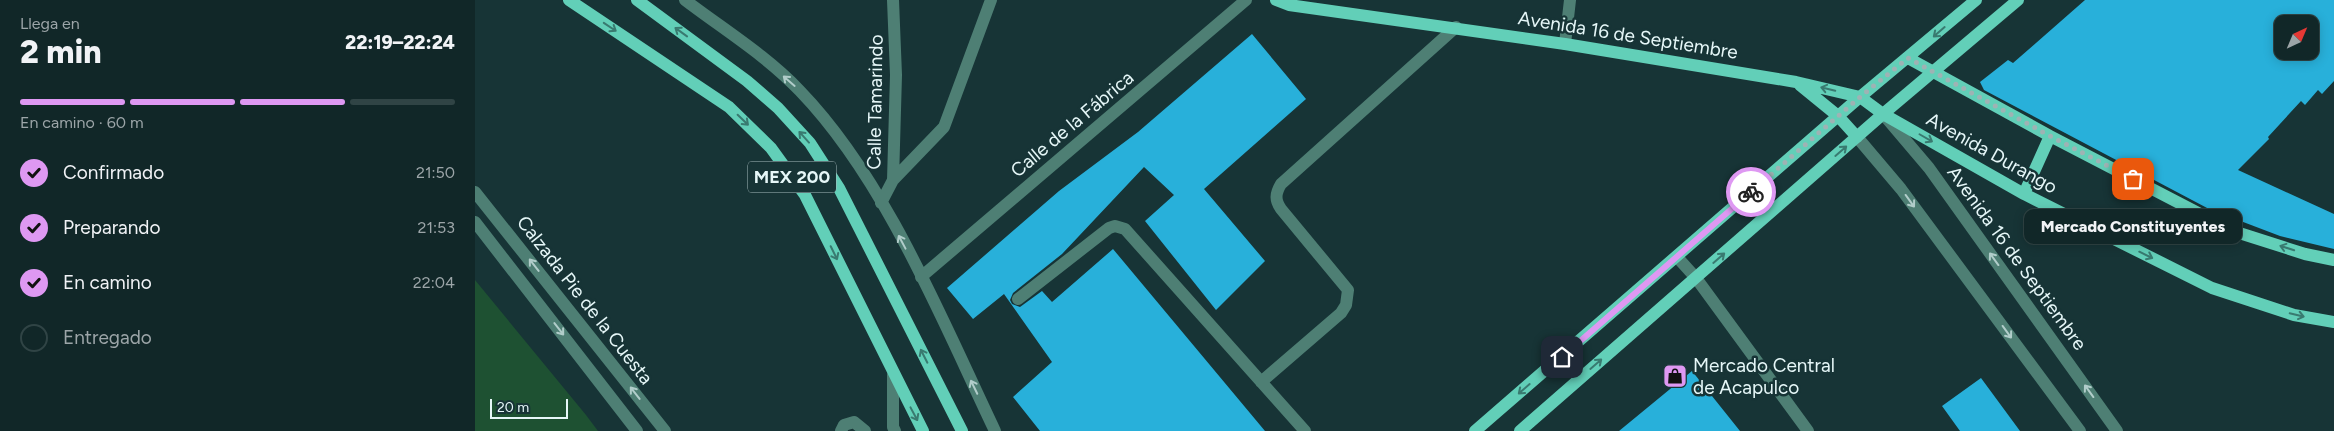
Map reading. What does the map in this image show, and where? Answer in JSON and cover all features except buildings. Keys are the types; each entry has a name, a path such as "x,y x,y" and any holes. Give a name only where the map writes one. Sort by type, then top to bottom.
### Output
{"main road":[{"name":"MEX 200","path":"569,0 729,107 771,148 805,194 893,375 923,431"},
{"name":"MEX 200","path":"637,0 747,81 778,108 810,144 839,188 962,431"},
{"name":"Avenida 16 de Septiembre","path":"1276,0 1289,6 1456,27 1796,82 1860,97 1883,114"},
{"path":"1475,431 1860,97 1976,0"},
{"path":"1520,431 1883,114 1936,72 2018,0"},
{"path":"1908,58 2050,136 2233,230 2305,254 2334,260"},
{"name":"Avenida 16 de Septiembre","path":"1796,82 1838,116 1857,137"},
{"name":"Avenida Durango","path":"1883,114 2024,194 2212,288 2294,315 2334,322"},
{"path":"2024,194 2050,136"}],"street":[{"path":"685,0 765,60 800,90 837,134 881,202 921,277 995,431"},
{"name":"Calle Tamarindo","path":"881,202 893,180 897,75 893,0"},
{"path":"893,180 944,127 991,0"},
{"name":"Calle de la Fábrica","path":"921,277 1246,0"},
{"path":"1565,44 1570,0"},
{"path":"1261,382 1341,313 1349,296 1349,290 1281,209 1276,201 1276,192 1281,184 1456,27"},
{"name":"Avenida 16 de Septiembre","path":"1883,114 1929,168 2117,431"},
{"name":"Avenida 16 de Septiembre","path":"1857,137 1901,189 2080,431"},
{"name":"Calzada Pie de la Cuesta","path":"475,192 665,431"},
{"name":"Calzada Pie de la Cuesta","path":"475,222 637,431"},
{"path":"1017,299 1109,228 1119,226 1125,229 1305,431"},
{"path":"1677,257 1696,278 1808,431"},
{"path":"893,375 893,427 895,431"},
{"path":"843,428 854,422 865,431"}],"green space":[{"path":"475,280 586,415 598,431 475,431"}],"way so far":[{"path":"1751,192 1908,58 2133,179"}],"place":[{"name":"Mercado Constituyentes","path":"2133,179"},
{"name":"Mercado Central de Acapulco","path":"1675,376"}],"route":[{"path":"1562,357 1751,192"}]}
